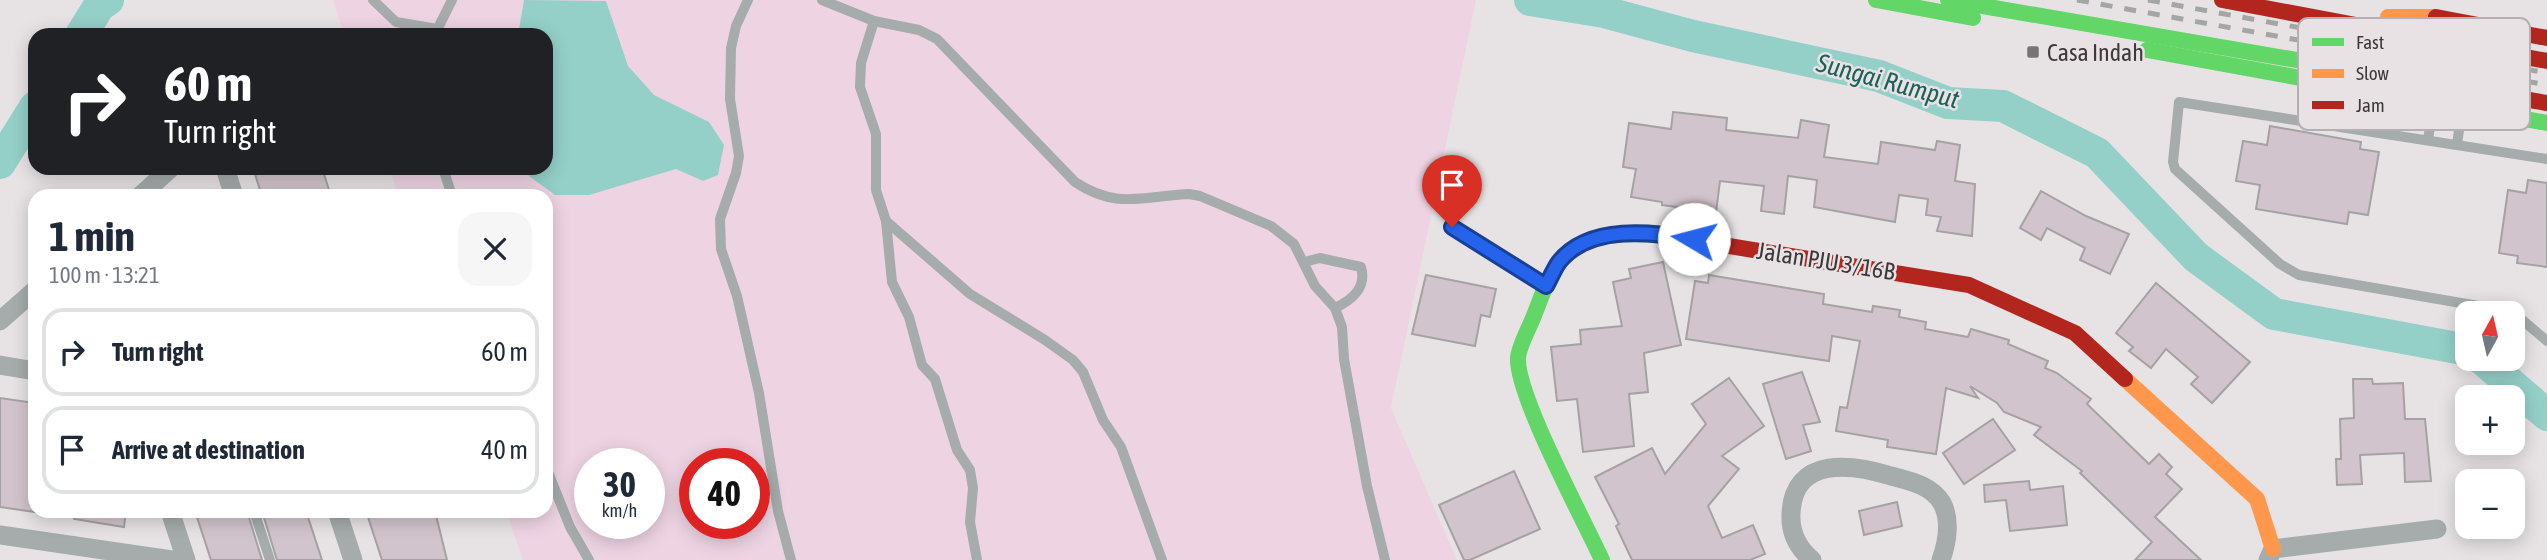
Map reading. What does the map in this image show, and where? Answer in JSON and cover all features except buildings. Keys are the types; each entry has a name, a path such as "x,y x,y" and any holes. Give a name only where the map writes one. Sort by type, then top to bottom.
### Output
{"main road":[{"path":"1876,0 2298,77"},
{"path":"1948,0 2298,60"},
{"path":"2222,0 2314,18"},
{"path":"2309,17 2440,18"},
{"name":"Jalan PJU 3/16B","path":"1602,560 1519,378 1518,358 1546,286 1559,261 1584,244 1613,235 1639,232 1969,285 2075,333 2256,499 2270,554"}],"street":[{"path":"148,189 163,175"},
{"path":"0,321 28,296"},
{"path":"0,365 28,370"},
{"path":"1812,560 1795,540 1790,523 1791,505 1801,484 1811,474 1842,466 1862,467 1921,484 1932,492 1941,502 1946,514 1948,530 1941,560"},
{"path":"172,518 186,560"},
{"path":"339,518 353,560"},
{"path":"2270,554 2437,529"},
{"path":"0,535 172,560"}],"lane":[{"path":"373,0 396,22 420,28"},
{"path":"438,28 452,0"},
{"path":"748,0 736,26 731,48 730,99 739,156 720,219 721,249 737,296 760,393 778,511 790,560"},
{"path":"822,0 874,21 919,30 937,39 1076,182 1094,194 1107,199 1189,194 1200,196 1270,226 1294,244 1315,286 1335,308 1342,327 1344,359 1367,485 1385,560"},
{"path":"874,21 861,63 860,87 876,134 876,190 887,221 892,282 909,317 922,365 935,379 957,450 970,470 970,522 977,560"},
{"path":"396,22 397,28"},
{"path":"2298,120 2179,102 2173,162 2175,169 2280,264 2299,275 2513,312 2547,341"},
{"path":"2362,130 2547,159"},
{"path":"2428,140 2429,130"},
{"path":"2457,144 2459,130"},
{"path":"887,221 970,294 1045,340 1073,360 1083,372 1103,420 1121,447 1162,560"},
{"path":"1452,227 1546,286"},
{"path":"1304,262 1320,258 1361,267 1364,276 1361,288 1335,308"},
{"path":"553,484 570,527 589,560"},
{"path":"256,518 270,560"}],"shaded area":[{"path":"333,0 1476,0 1391,408 1457,560 523,560 508,518 553,518 553,189 396,189 392,175 553,175 553,28 342,28"},
{"path":"524,0 606,1 628,66 654,95 709,122 724,145 718,175 703,181 676,169 589,195 555,195 553,189 547,189 529,176 553,175 553,28 519,28"}],"waterway":[{"name":"Sungai Rumput","path":"85,28 99,6 108,0"},
{"name":"Sungai Rumput","path":"1530,0 1604,12 1693,36 1879,76 1948,103 2003,106 2097,153 2196,257 2274,314 2455,348"},
{"name":"Sungai Rumput","path":"0,163 28,118"},
{"name":"Sungai Rumput","path":"2496,371 2547,415"}],"railway":[{"path":"2077,0 2298,40"},
{"path":"2148,0 2298,27"},
{"path":"2530,70 2547,73"},
{"path":"2530,82 2547,85"}],"traffic: fast":[{"path":"1876,0 1973,18"},
{"path":"1948,0 2298,60"},
{"path":"2147,50 2298,78"},
{"path":"2530,120 2547,123"},
{"path":"1602,560 1528,400 1520,376 1518,358 1522,342 1552,272 1574,249 1589,241 1623,234 1692,240"}],"traffic: slow":[{"path":"2388,17 2436,17"},
{"path":"2125,379 2257,499 2273,549"}],"traffic: jam":[{"path":"2222,0 2318,18"},
{"path":"2436,17 2441,18"},
{"path":"2530,35 2547,38"},
{"path":"2530,58 2547,61"},
{"path":"2530,100 2547,103"},
{"path":"1692,240 1969,285 2075,333 2125,379"}],"place":[{"name":"Casa Indah","path":"2033,52"}],"route":[{"path":"1452,227 1546,286 1559,261 1584,244 1613,235 1639,232 1694,239"}]}
